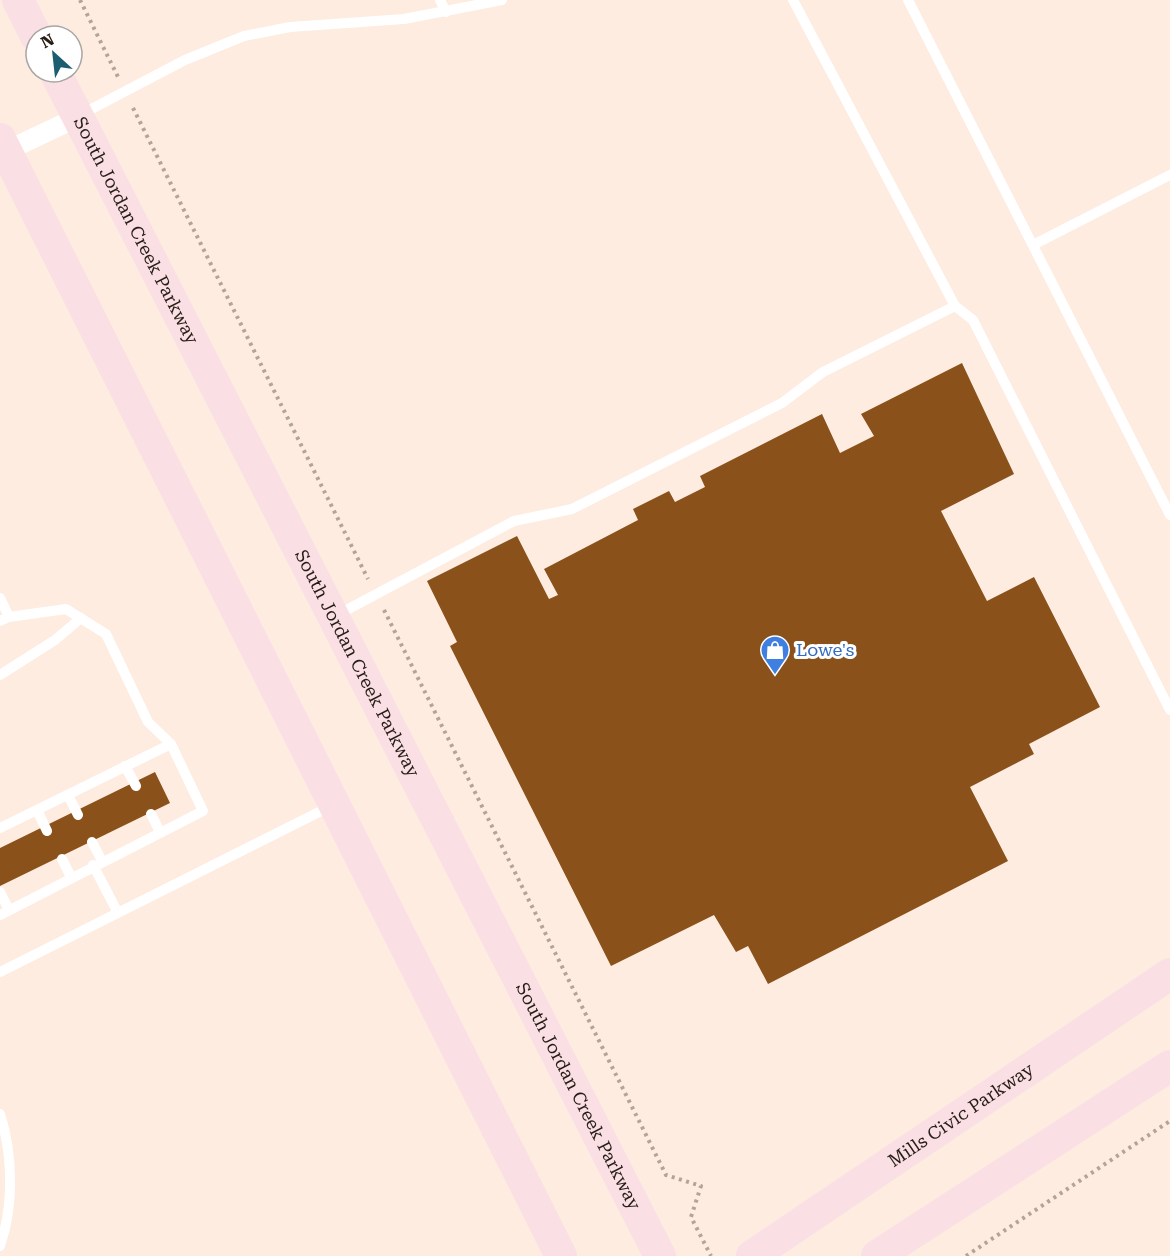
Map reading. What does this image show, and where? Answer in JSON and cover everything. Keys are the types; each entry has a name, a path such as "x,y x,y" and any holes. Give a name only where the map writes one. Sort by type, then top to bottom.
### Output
{"main road":[{"path":"18,0 30,24"},
{"name":"South Jordan Creek Parkway","path":"61,84 660,1256"},
{"path":"2,148 561,1256"},
{"name":"Mills Civic Parkway","path":"752,1256 1170,974"},
{"path":"877,1256 1170,1066"}],"street":[{"path":"2,148 78,117"}],"lane":[{"path":"440,0 446,12"},
{"path":"78,117 185,60 244,36 290,27 404,19 502,0"},
{"path":"793,0 955,306 973,320 1170,711"},
{"path":"908,0 1170,515"},
{"path":"1033,245 1170,176"},
{"path":"334,617 514,521 572,509 782,403 824,372 955,306"},
{"path":"0,598 5,619 66,609 106,634 148,722 171,744 203,811 5,912 0,892"},
{"path":"0,675 55,640 81,618"},
{"path":"0,828 171,744"},
{"path":"125,766 136,786"},
{"path":"68,795 78,815"},
{"path":"0,972 334,805"},
{"path":"37,810 47,831"},
{"path":"151,814 160,832"},
{"path":"92,842 118,913"},
{"path":"62,859 71,877"},
{"path":"0,1114 8,1156 10,1195 0,1246"}],"path":[{"path":"80,0 96,32"},
{"path":"161,163 666,1175 702,1186 691,1217 711,1256"},
{"path":"966,1256 1170,1121"}],"building":[{"name":"Lowe's","path":"962,363 1014,474 941,511 987,601 1034,577 1100,707 1029,744 1034,754 970,787 1008,861 768,984 748,946 736,952 714,915 611,966 450,646 457,642 427,581 517,536 549,599 558,595 544,569 638,520 633,509 669,491 675,502 705,487 700,476 822,414 840,453 874,436 861,414"},
{"path":"155,772 170,803 0,886 0,848"}],"place":[{"name":"Lowe's","path":"775,676"}]}
